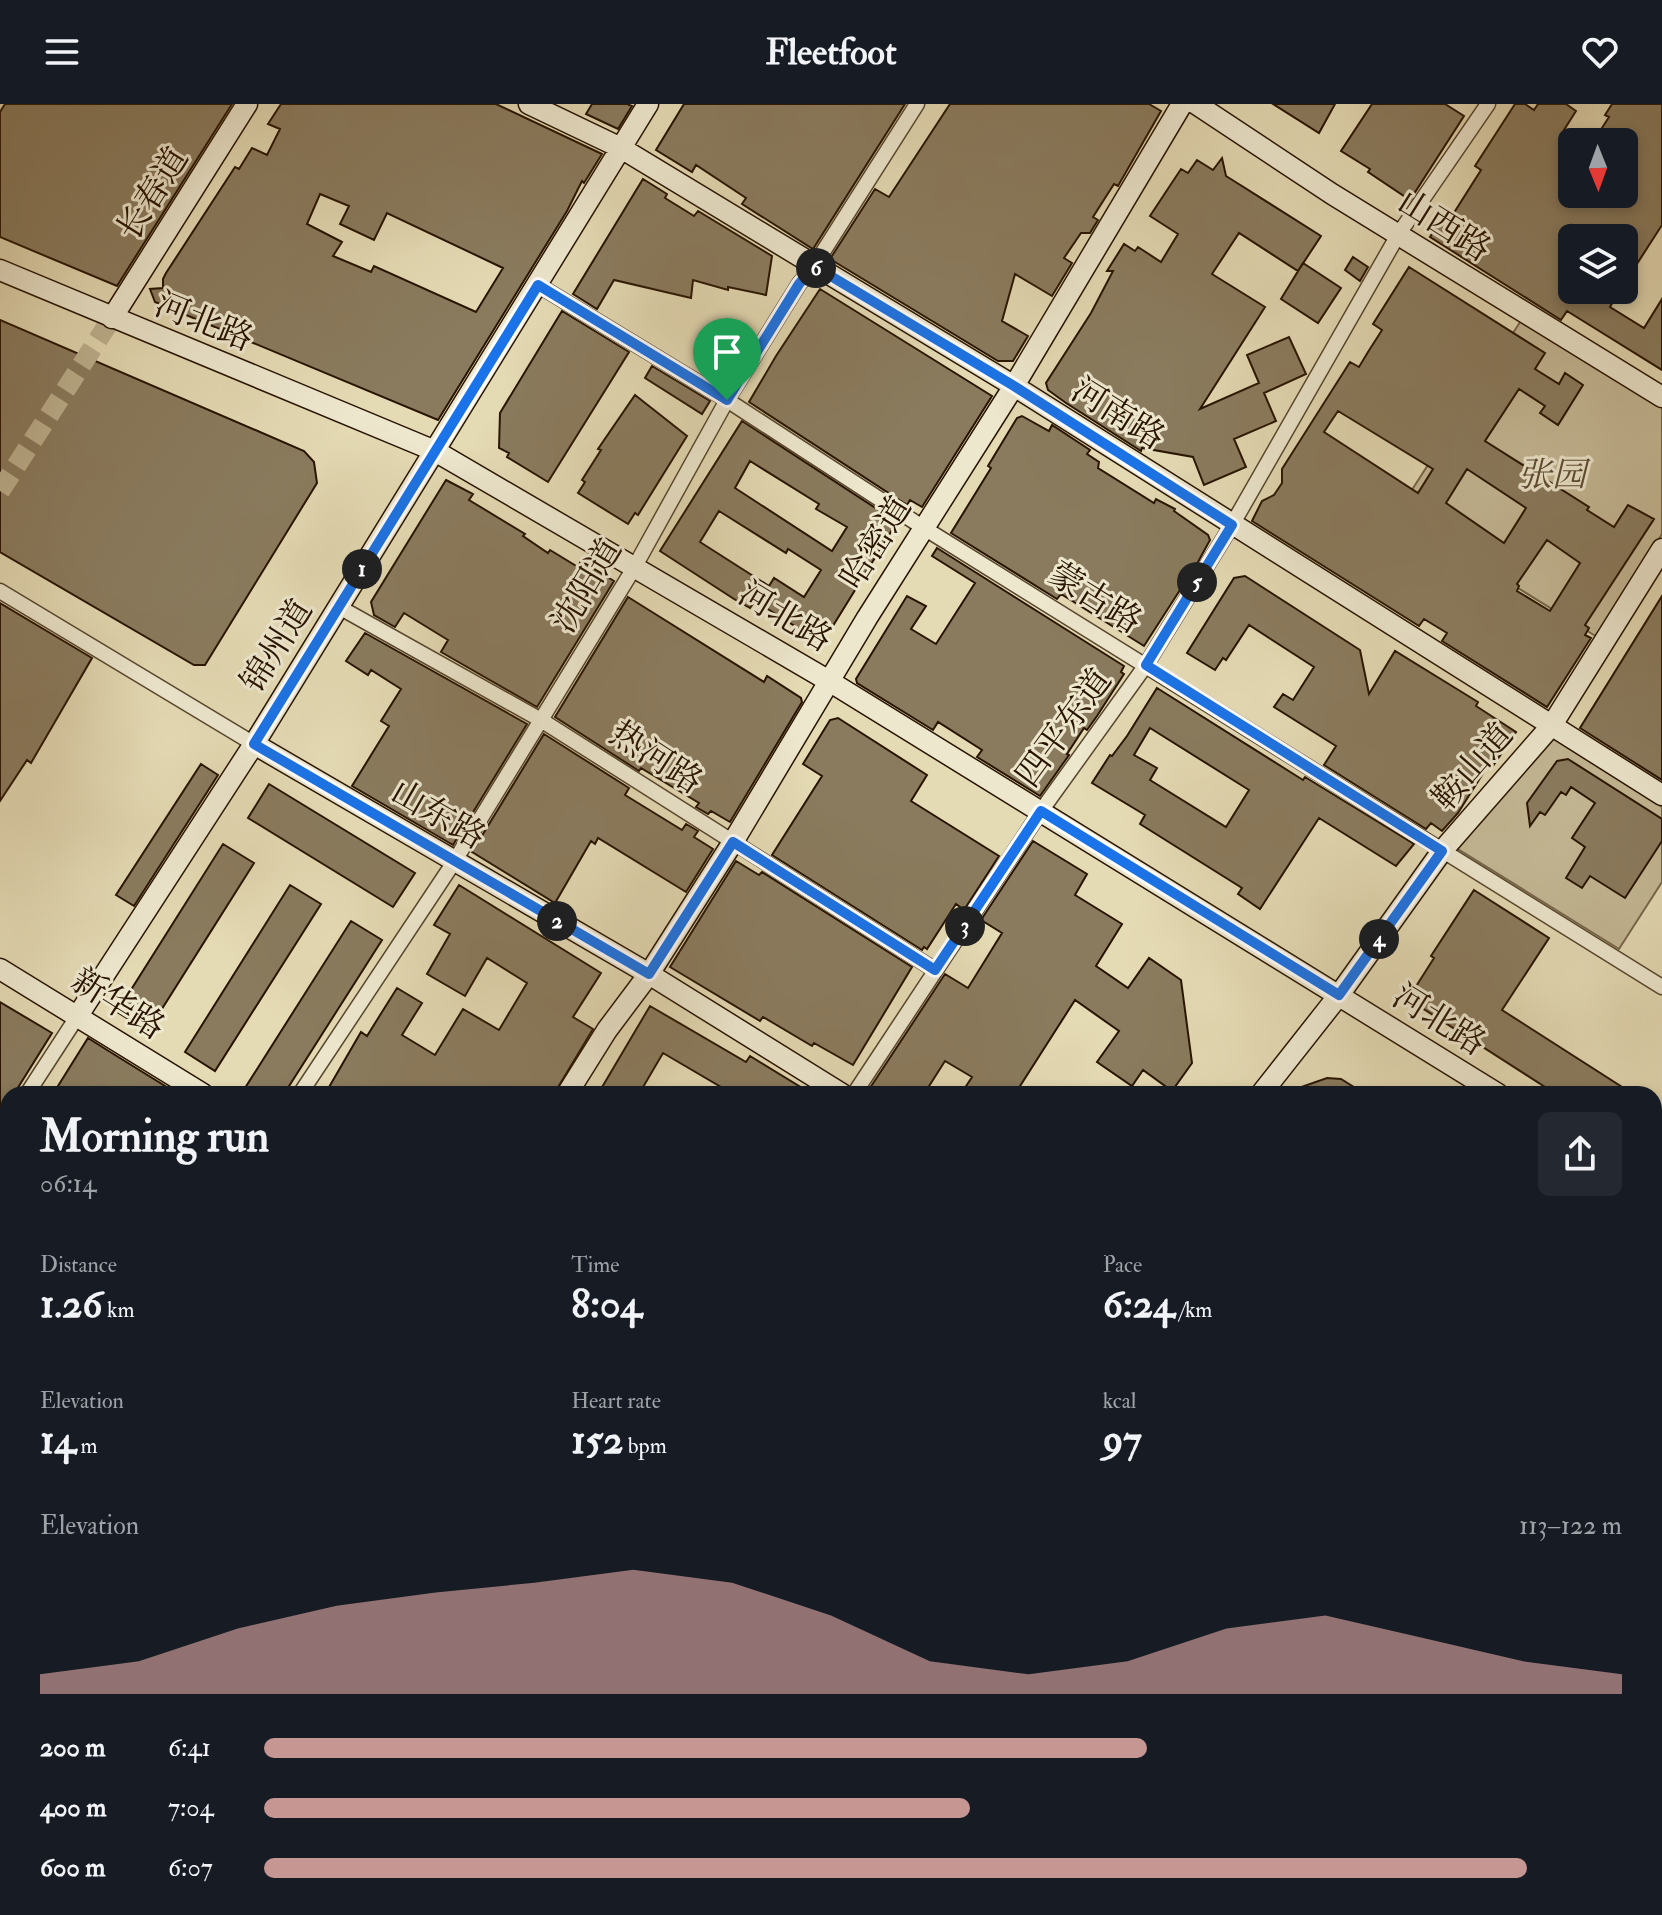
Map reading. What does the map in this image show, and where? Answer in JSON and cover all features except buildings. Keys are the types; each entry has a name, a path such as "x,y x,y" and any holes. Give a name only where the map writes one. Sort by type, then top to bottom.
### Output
{"street":[{"name":"长春道","path":"112,318 247,104"},
{"name":"河南路","path":"529,104 621,148 1014,386 1662,795"},
{"name":"锦州道","path":"32,1086 254,744 648,104"},
{"name":"沈阳道","path":"305,1086 454,862 634,568 727,400 917,104"},
{"name":"哈密道","path":"572,1086 607,1030 649,974 733,842 829,681 1014,386 1182,104"},
{"name":"山西路","path":"1196,104 1398,235 1662,397"},
{"name":"四平东道","path":"859,1086 1041,811 1146,665 1232,525 1398,235 1488,104"},
{"name":"河北路","path":"0,270 435,451 829,681 1485,1086"},
{"name":"蒙古路","path":"538,285 727,400 924,528 1662,987"},
{"name":"鞍山道","path":"1267,1086 1339,995 1442,851 1552,725 1662,549"},
{"name":"山东路","path":"0,591 254,744 649,974 829,1086"},
{"name":"热河路","path":"339,607 541,720 935,970"},
{"name":"新华路","path":"0,969 190,1086"}],"green space":[{"name":"张园","path":"1522,319 1662,405 1662,534 1597,637 1397,513"},
{"path":"1545,730 1662,807 1662,882 1619,949 1453,846"}],"tunnel":[{"path":"0,491 112,318"}],"route":[{"path":"814,266 1014,386 1232,525 1146,665 1442,851 1339,995 1041,811 935,970 733,842 649,974 254,744 538,285 727,400 799,284 814,266"}]}
